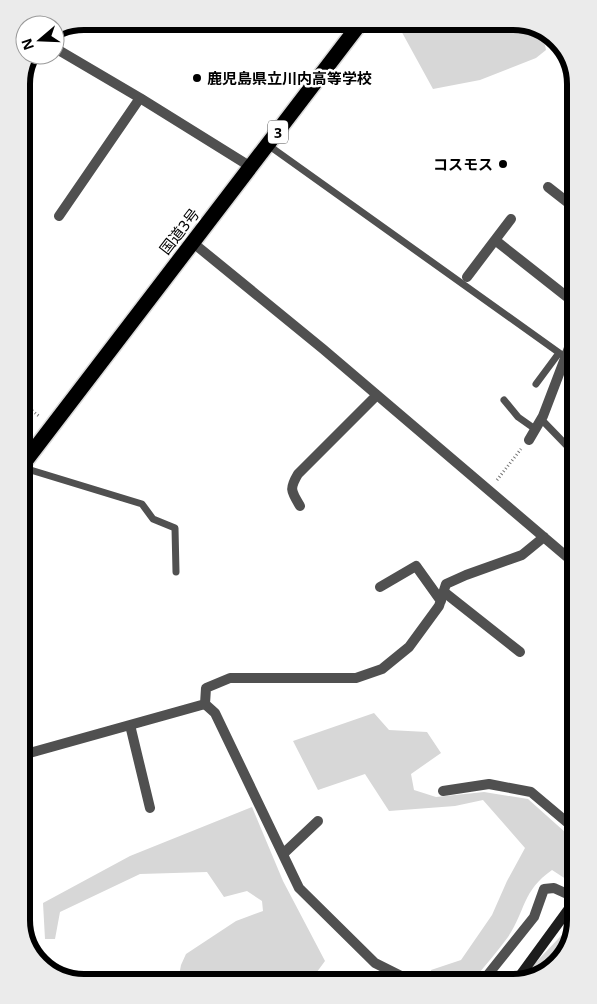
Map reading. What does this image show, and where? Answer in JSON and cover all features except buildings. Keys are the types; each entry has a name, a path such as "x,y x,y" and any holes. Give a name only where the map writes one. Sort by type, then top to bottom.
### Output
{"highway":[{"name":"国道3号","path":"30,455 355,30"}],"street":[{"path":"65,54 140,98 251,168"},
{"path":"59,216 140,98"},
{"path":"548,187 567,203"},
{"path":"467,278 511,219"},
{"path":"496,240 567,297"},
{"path":"192,242 377,395 544,537 567,552"},
{"path":"529,440 541,419 562,355 567,348"},
{"path":"300,506 292,494 291,486 298,474 377,395"},
{"path":"205,704 206,688 230,678 356,678 382,669 408,647 439,606 446,584 522,555 544,537"},
{"path":"380,587 416,566 442,597 520,652"},
{"path":"30,753 205,704"},
{"path":"205,704 215,713 299,888 376,963 397,974"},
{"path":"130,725 150,808"},
{"path":"443,791 489,784 531,792 567,822"},
{"path":"283,854 318,821"},
{"path":"488,974 534,918 544,889 554,888 567,894"},
{"path":"523,973 567,912"}],"lane":[{"path":"268,145 562,355 536,384"},
{"path":"504,400 518,417 535,429"},
{"path":"541,419 567,446"},
{"path":"30,470 142,504 153,519 175,528 176,572"}],"path":[{"path":"488,490 529,440"}],"shaded area":[{"path":"401,30 517,30 531,33 544,40 546,50 536,58 480,80 433,89"},
{"path":"374,713 389,730 427,732 441,753 411,774 414,790 436,797 484,792 528,799 567,834 567,880 552,870 542,878 530,893 508,937 478,974 431,974 431,970 461,960 492,915 507,881 525,848 483,800 455,806 389,811 365,774 318,790 293,741"},
{"path":"252,807 283,881 325,961 315,974 179,974 186,954 236,921 263,911 262,901 247,891 224,897 207,872 140,874 60,912 55,939 45,939 43,903 130,856"},
{"path":"566,931 563,941 556,953 543,965 526,972"}],"place":[{"name":"鹿児島県立川内高等学校","path":"197,78"},
{"name":"コスモス","path":"503,164"}]}
